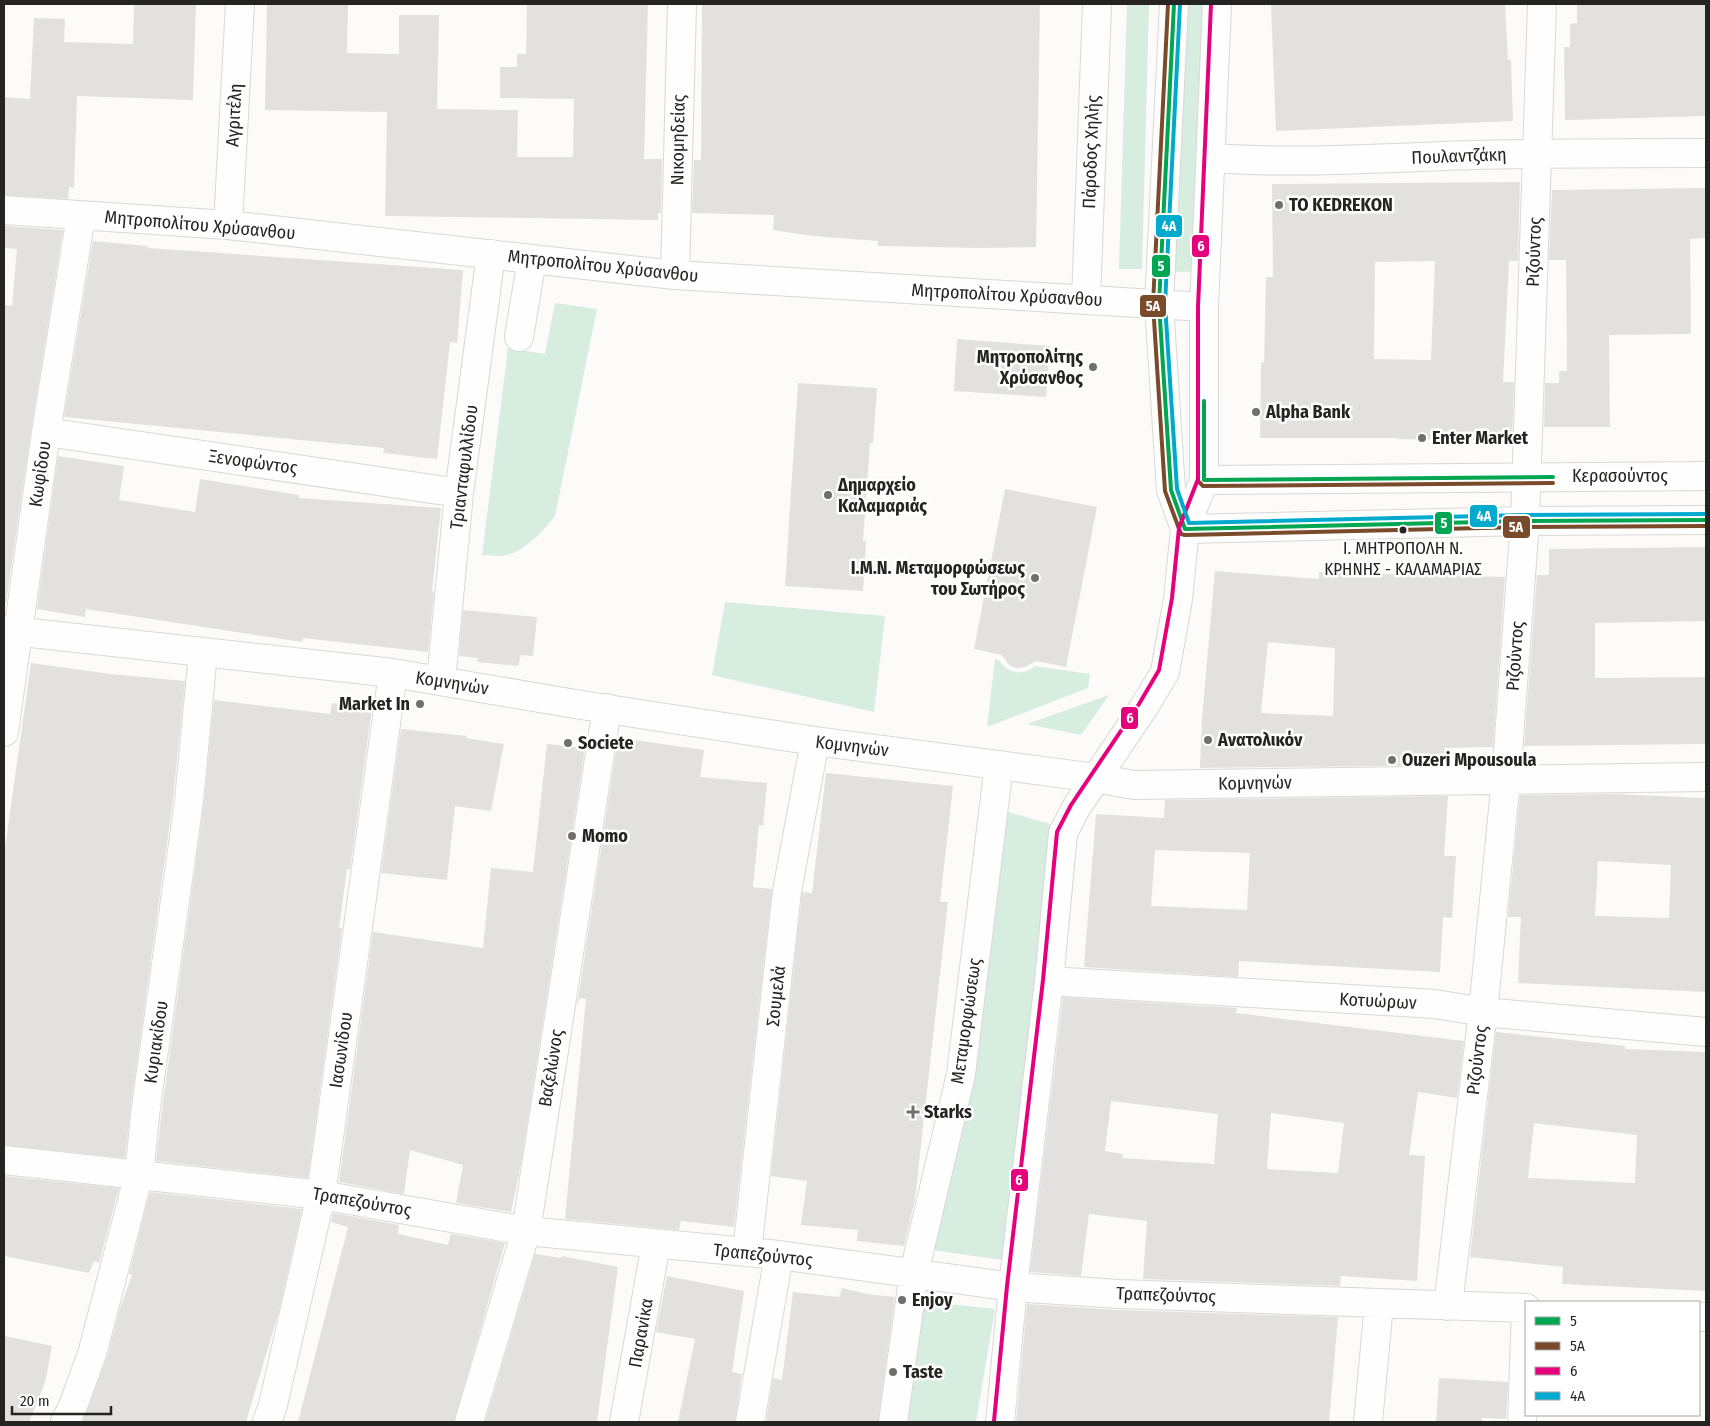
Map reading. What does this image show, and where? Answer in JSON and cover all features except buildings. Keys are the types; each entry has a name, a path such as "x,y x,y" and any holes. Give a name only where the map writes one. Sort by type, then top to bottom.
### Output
{"street":[{"name":"Αγριτέλη","path":"228,225 240,4"},
{"name":"Νικομηδείας","path":"675,276 682,4"},
{"name":"Πάροδος Χηλής","path":"1086,300 1097,4"},
{"path":"1174,4 1159,304 1171,490 1185,529"},
{"path":"1000,1422 1013,1287 1049,981 1063,833 1076,808 1165,672 1178,599 1185,529 1204,480 1204,307 1217,4"},
{"name":"Ριζούντος","path":"1448,1306 1483,1012 1506,779 1525,521 1542,4"},
{"name":"Πουλαντζάκη","path":"1211,158 1241,160 1364,159 1537,153 1706,152"},
{"name":"Μητροπολίτου Χρύσανθου","path":"4,210 228,225 675,276 1204,307"},
{"name":"Κωφίδου","path":"4,732 11,630 46,432 81,216"},
{"name":"Τριανταφυλλίδου","path":"442,681 459,493 491,254"},
{"path":"519,337 532,259"},
{"name":"Ξενοφώντος","path":"46,432 459,493"},
{"name":"Κερασούντος","path":"1204,480 1706,476"},
{"path":"1185,529 1525,521 1706,520"},
{"name":"Κομνηνών","path":"11,630 393,673 815,742 1096,778 1134,785 1706,777"},
{"name":"Κυριακίδου","path":"65,1422 73,1406 92,1354 139,1174 146,1107 186,820 203,653"},
{"name":"Ιασωνίδου","path":"267,1422 273,1405 321,1195 393,673"},
{"name":"Βαζελώνος","path":"469,1422 526,1231 607,708"},
{"name":"Σουμελά","path":"747,1252 787,891 815,742"},
{"name":"Μεταμορφώσεως","path":"893,1422 914,1273 961,1074 999,765"},
{"name":"Κοτυώρων","path":"1049,981 1435,1004 1483,1012 1706,1032"},
{"name":"Τραπεζούντος","path":"4,1160 321,1195 526,1231 779,1255 1013,1287 1118,1294 1525,1308"},
{"name":"Παρανίκα","path":"624,1422 656,1244"},
{"path":"750,1422 779,1255"},
{"path":"1368,1422 1379,1304"},
{"path":"1522,1422 1525,1336"}],"green space":[{"path":"1127,4 1149,4 1142,269 1119,269"},
{"path":"1174,4 1217,4 1206,273 1161,271"},
{"path":"555,303 597,309 555,516 538,535 517,551 502,556 482,555 508,348 545,354"},
{"path":"725,602 885,616 874,712 712,675"},
{"path":"995,659 1009,670 1016,672 1024,672 1035,666 1090,674 1088,688 987,727"},
{"path":"1109,695 1081,735 1027,724"},
{"path":"980,804 1054,825 1002,1260 925,1249"},
{"path":"914,1300 995,1309 976,1422 900,1422"}],"transit line":[{"name":"5Α","path":"1168,4 1153,304 1165,491 1181,534 1525,527 1706,526"},
{"name":"5","path":"1174,4 1159,304 1171,490 1185,529 1525,521 1706,520"},
{"name":"4Α","path":"1180,4 1165,304 1177,489 1189,523 1525,515 1706,514"},
{"name":"6","path":"994,1421 1007,1286 1043,980 1057,832 1071,805 1139,704 1159,670 1172,598 1179,528 1198,479 1198,307 1211,4"},
{"name":"5Α","path":"1198,401 1198,481 1203,486 1553,483"},
{"name":"5","path":"1204,401 1204,480 1553,477"}],"place":[{"name":"TO KEDREKON","path":"1279,205"},
{"name":"Μητροπολίτης Χρύσανθος","path":"1093,367"},
{"name":"Alpha Bank","path":"1256,412"},
{"name":"Enter Market","path":"1422,438"},
{"name":"Δημαρχείο Καλαμαριάς","path":"828,495"},
{"name":"Ι. ΜΗΤΡΟΠΟΛΗ Ν. ΚΡΗΝΗΣ - ΚΑΛΑΜΑΡΙΑΣ","path":"1403,530"},
{"name":"Ι.Μ.Ν. Μεταμορφώσεως του Σωτήρος","path":"1035,578"},
{"name":"Market In","path":"420,704"},
{"name":"Ανατολικόν","path":"1208,740"},
{"name":"Societe","path":"568,743"},
{"name":"Ouzeri Mpousoula","path":"1392,760"},
{"name":"Momo","path":"572,836"},
{"name":"Starks","path":"913,1112"},
{"name":"Enjoy","path":"902,1300"},
{"name":"Taste","path":"893,1372"}]}
